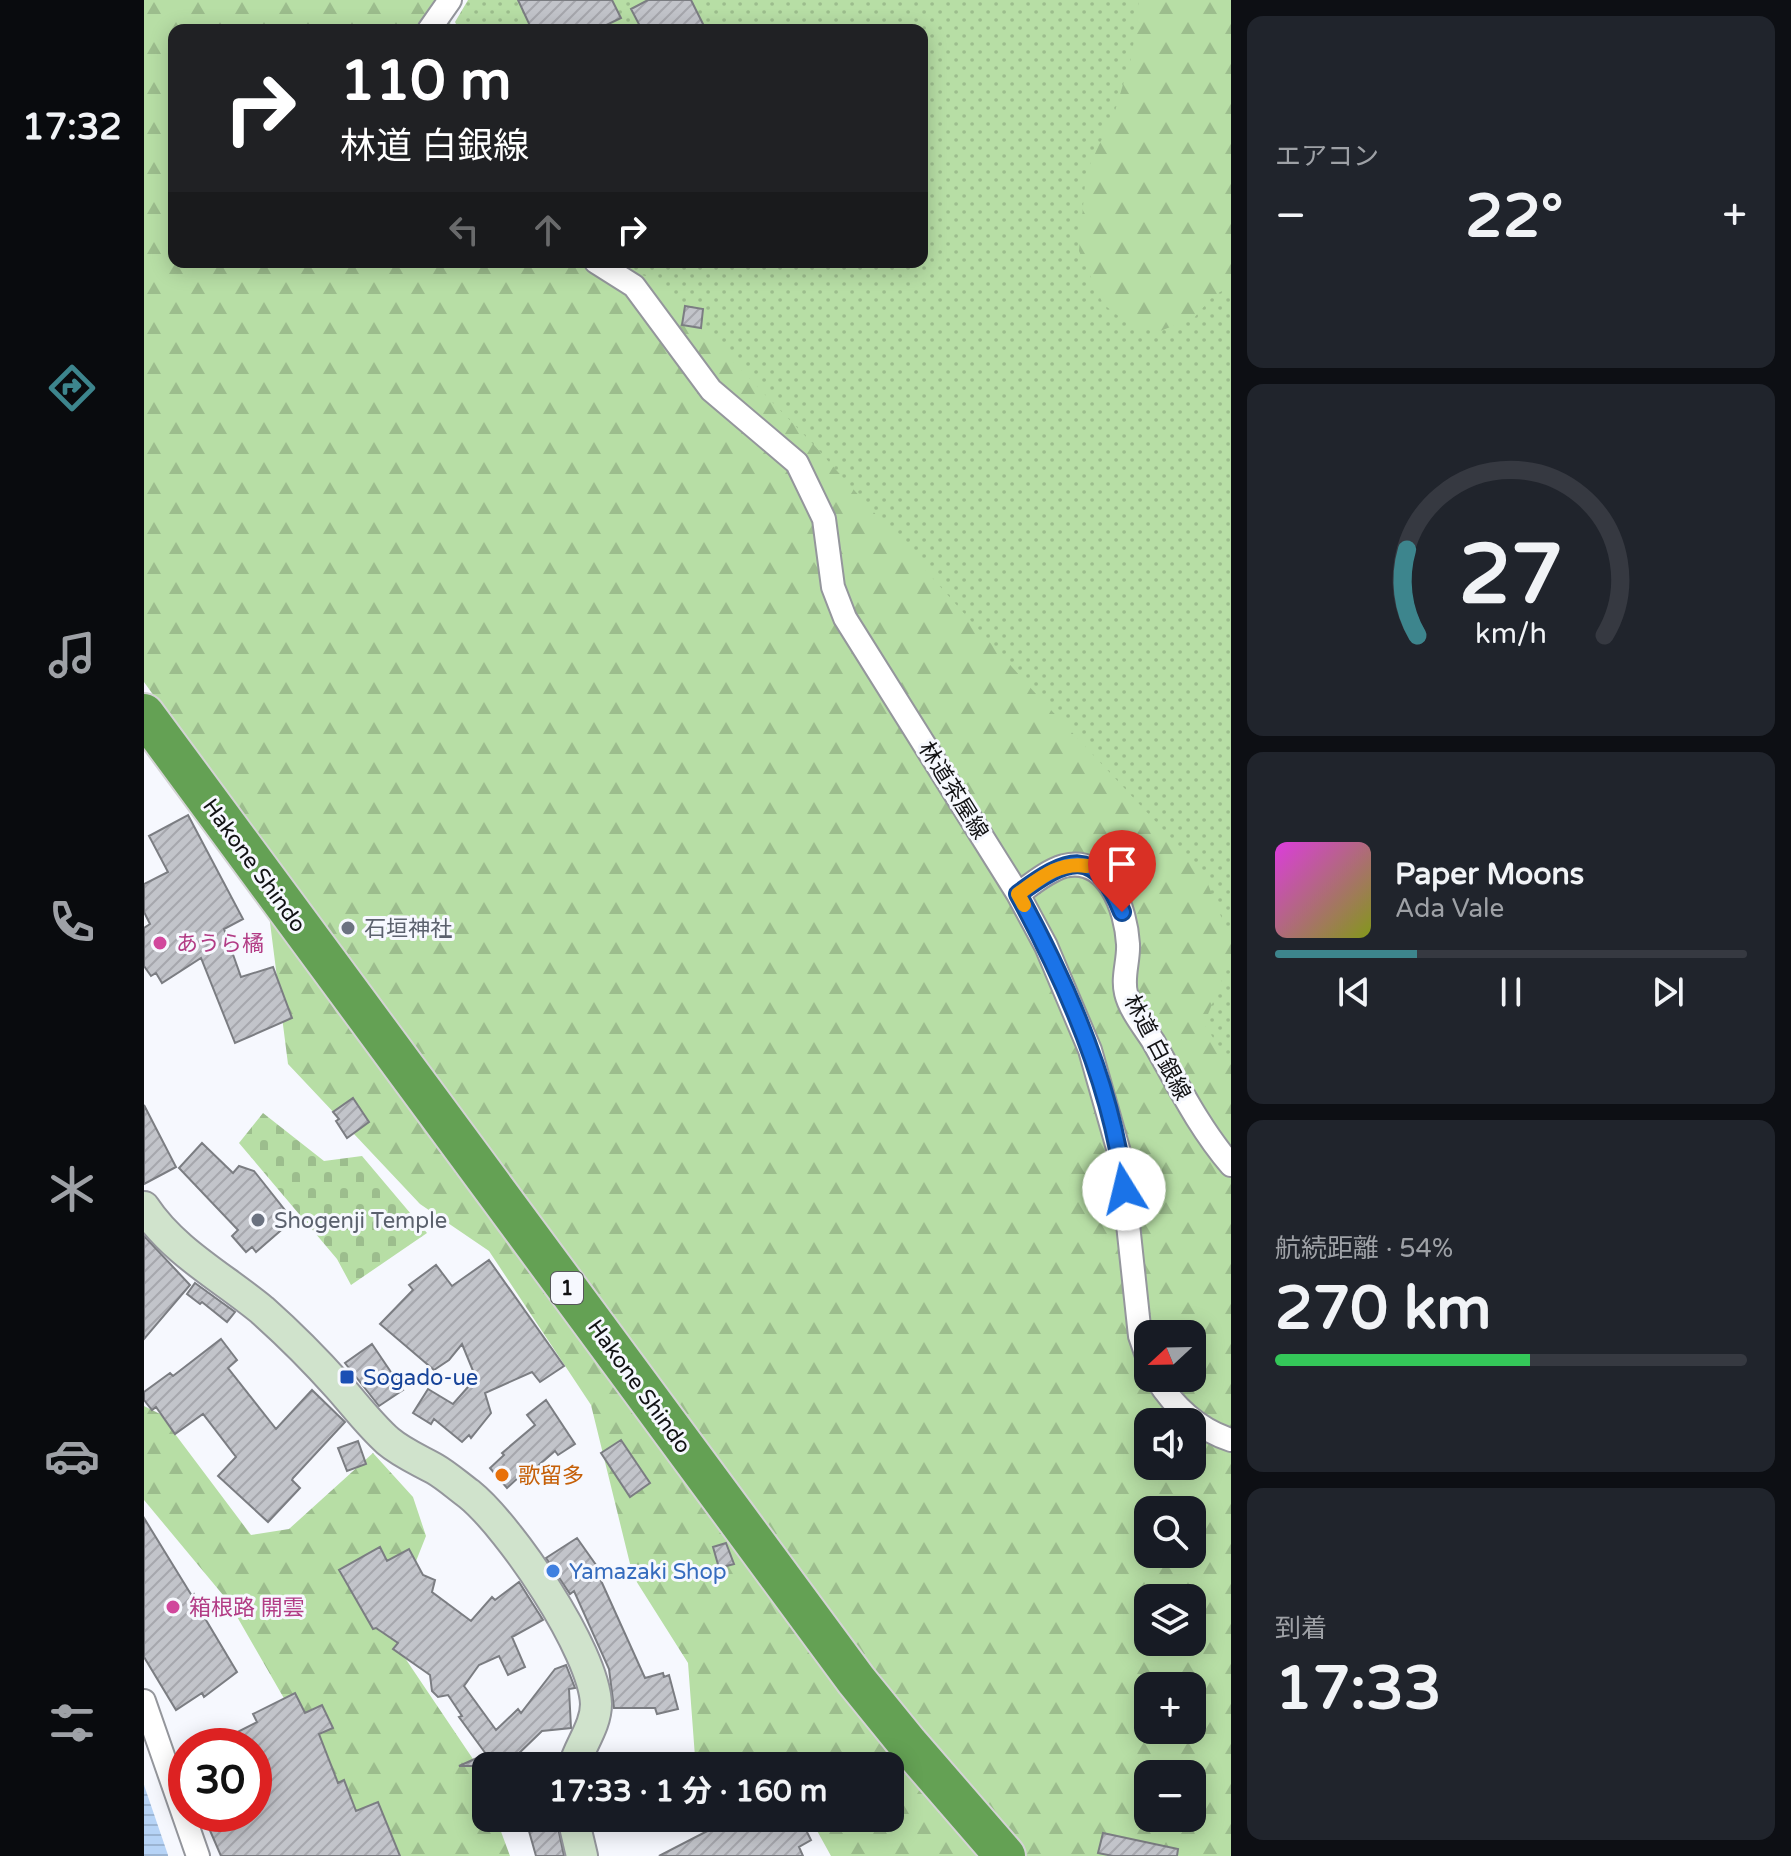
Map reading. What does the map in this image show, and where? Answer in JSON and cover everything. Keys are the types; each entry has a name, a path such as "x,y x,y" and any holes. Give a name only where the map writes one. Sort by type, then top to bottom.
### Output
{"highway":[{"name":"Hakone Shindo","path":"144,714 856,1680 1003,1854"}],"main road":[{"path":"144,1207 171,1240 258,1308 302,1348 389,1443 437,1470 471,1496 509,1535 542,1584 569,1633 593,1688 596,1701 592,1724 580,1752"},
{"path":"576,1832 582,1856"}],"street":[{"path":"433,24 450,0"},
{"name":"林道茶屋線","path":"606,268 634,286 711,390 797,463 824,519 833,587 845,618 1018,894 1046,946 1090,1050 1121,1159 1138,1320"},
{"name":"林道 白銀線","path":"1018,894 1053,870 1068,865 1084,865 1099,871 1113,889 1122,912 1127,936 1126,994 1215,1147 1231,1165"},
{"path":"1165,1392 1172,1403 1205,1429 1231,1440"},
{"path":"144,1701 198,1856"}],"green space":[{"path":"144,0 451,0 450,24 168,24 168,268 607,268 651,277 813,444 1036,694 1203,872 1231,941 1231,958 1204,1024 1231,1065 1231,1856 831,1856 818,1832 904,1832 904,1752 695,1752 688,1663 633,1576 591,1405 489,1251 420,1204 288,1064 260,844 144,682"},
{"path":"468,0 1231,0 1231,1123 607,268 928,268 928,24 455,22"},
{"path":"1139,0 1231,0 1231,286 1213,296 1194,318 1160,331 1134,328 1103,304 1079,251 1086,173 1115,111 1132,55"},
{"path":"263,1113 324,1161 362,1156 427,1233 351,1285 337,1259 239,1143"},
{"path":"144,1406 160,1414 251,1535 289,1529 373,1453 413,1497 426,1536 399,1604 405,1658 472,1758 472,1832 501,1832 510,1856 381,1856 331,1780 228,1601 144,1500"}],"water":[{"path":"144,1785 168,1855 168,1856 144,1856"}],"building":[{"path":"518,0 612,0 621,18 608,24 529,24"},
{"path":"648,0 691,0 703,24 639,24 631,9"},
{"path":"685,306 703,309 701,328 682,325"},
{"path":"188,815 243,919 224,929 241,977 273,967 292,1018 235,1043 201,958 162,983 156,973 151,976 144,966 144,928 150,924 144,912 144,884 168,872 149,836"},
{"path":"353,1098 369,1122 347,1138 333,1112"},
{"path":"144,1105 176,1167 144,1184"},
{"path":"202,1143 233,1173 239,1166 254,1171 288,1214 283,1219 287,1225 256,1252 252,1247 246,1252 232,1236 238,1230 179,1168"},
{"path":"144,1236 190,1285 144,1339"},
{"path":"489,1260 564,1366 540,1382 532,1372 485,1393 491,1413 471,1438 469,1435 462,1442 434,1419 431,1424 413,1413 428,1389 453,1404 476,1378 462,1344 449,1360 434,1370 380,1324 413,1290 409,1285 436,1265 452,1286"},
{"path":"195,1283 235,1312 227,1322 187,1294"},
{"path":"221,1339 237,1360 228,1368 276,1429 312,1390 345,1422 293,1478 300,1488 268,1522 218,1476 236,1457 203,1414 175,1434 156,1407 152,1410 144,1400 144,1392 170,1373 173,1376"},
{"path":"372,1344 403,1390 379,1406 345,1363"},
{"path":"546,1400 575,1444 558,1455 555,1451 507,1488 490,1468 504,1455 502,1453 535,1425 527,1415"},
{"path":"621,1440 650,1483 630,1497 601,1453"},
{"path":"358,1441 366,1464 347,1471 338,1448"},
{"name":"箱根路 開雲","path":"144,1518 209,1618 206,1620 237,1672 204,1697 202,1693 176,1710 144,1657"},
{"path":"577,1538 601,1572 598,1574 645,1678 663,1673 664,1677 669,1675 678,1709 657,1714 655,1708 614,1708 609,1669 574,1591 570,1594 546,1558"},
{"path":"726,1543 734,1564 719,1568 713,1547"},
{"path":"380,1547 387,1561 409,1549 423,1575 435,1580 432,1592 471,1621 492,1597 495,1600 519,1582 543,1620 512,1637 525,1667 508,1675 499,1656 479,1665 464,1686 496,1730 518,1709 521,1713 555,1669 566,1665 575,1688 569,1689 571,1728 542,1731 520,1752 485,1752 459,1717 462,1716 448,1695 438,1697 432,1691 430,1675 393,1649 398,1643 373,1629 339,1570"},
{"path":"295,1693 305,1713 322,1705 333,1728 319,1734 338,1783 344,1780 356,1811 378,1802 400,1856 221,1856 211,1832 272,1832 272,1728 245,1728 257,1722 253,1714"},
{"path":"529,1832 559,1832 564,1856 536,1856"},
{"path":"706,1832 807,1832 811,1840 799,1847 803,1856 659,1856"},
{"path":"1103,1833 1178,1849 1177,1856 1113,1856 1098,1853"}],"slow traffic":[{"path":"1024,905 1018,894 1053,870 1068,865 1087,866"}],"place":[{"name":"石垣神社","path":"348,928"},
{"name":"あうら橘","path":"160,943"},
{"name":"Shogenji Temple","path":"258,1220"},
{"name":"Sogado-ue","path":"347,1377"},
{"name":"歌留多","path":"502,1475"},
{"name":"Yamazaki Shop","path":"553,1571"},
{"name":"箱根路 開雲","path":"173,1607"}],"route":[{"path":"1122,912 1113,889 1099,871 1084,865 1068,865 1053,870 1018,894 1046,946 1090,1050 1121,1159 1124,1189"}]}
